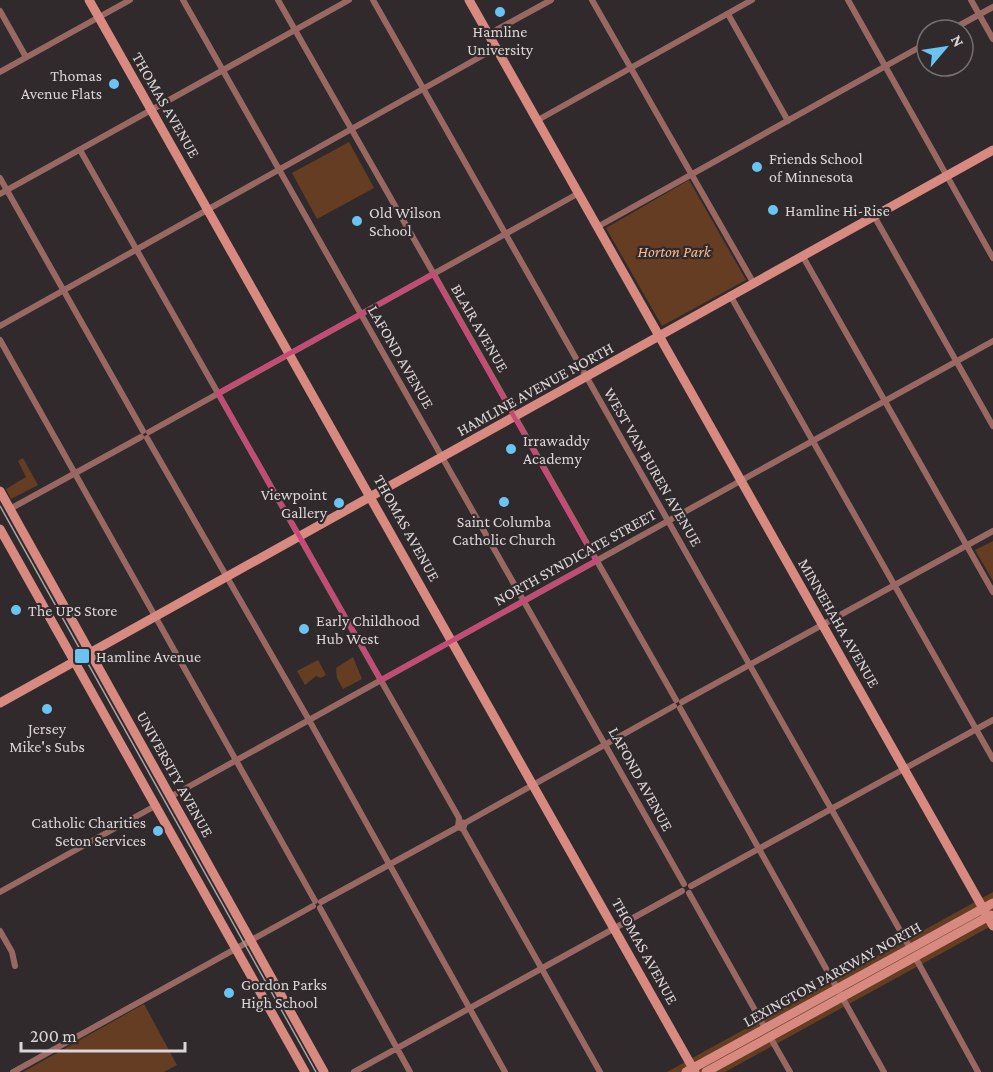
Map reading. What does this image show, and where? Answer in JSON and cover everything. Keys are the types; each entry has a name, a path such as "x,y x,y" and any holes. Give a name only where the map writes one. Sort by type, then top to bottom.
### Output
{"street":[{"name":"THOMAS AVENUE","path":"88,0 453,640 691,1071"},
{"path":"0,72 130,0"},
{"name":"LAFOND AVENUE","path":"183,0 444,457 790,1072"},
{"name":"BLAIR AVENUE","path":"278,0 884,1072"},
{"path":"0,194 349,0"},
{"name":"WEST VAN BUREN AVENUE","path":"373,0 913,952 978,1072"},
{"name":"MINNEHAHA AVENUE","path":"469,0 988,913 993,926"},
{"path":"489,34 551,0"},
{"path":"592,0 753,282"},
{"path":"538,120 752,0"},
{"path":"848,0 993,258"},
{"path":"970,0 993,39"},
{"path":"972,18 993,7"},
{"path":"0,11 26,57"},
{"path":"728,14 788,121"},
{"path":"0,326 496,48"},
{"path":"598,226 915,51"},
{"path":"80,150 300,536 600,1072"},
{"name":"HAMLINE AVENUE NORTH","path":"74,661 993,150"},
{"path":"0,178 309,720 505,1072"},
{"path":"10,509 579,193"},
{"path":"874,216 993,426"},
{"path":"802,255 993,592"},
{"path":"730,295 993,759"},
{"path":"0,340 410,1072"},
{"name":"NORTH SYNDICATE STREET","path":"170,797 993,341"},
{"name":"UNIVERSITY AVENUE","path":"0,491 324,1072"},
{"name":"UNIVERSITY AVENUE","path":"0,529 305,1072"},
{"path":"13,1072 993,531"},
{"path":"0,703 74,661"},
{"path":"354,1072 993,720"},
{"path":"0,892 155,806"},
{"name":"LEXINGTON PARKWAY NORTH","path":"691,1071 768,1033 988,913 993,903"},
{"path":"0,931 12,952 15,966"},
{"name":"LEXINGTON PARKWAY NORTH","path":"706,1072 768,1033"}],"highlighted area":[{"path":"433,274 596,561 381,680 218,393"}],"green space":[{"path":"349,142 374,188 317,219 292,173"},
{"name":"Horton Park","path":"689,180 746,280 662,326 606,228"},
{"path":"23,458 38,485 11,499 6,489 26,477 18,461"},
{"path":"993,541 993,581 975,550"},
{"path":"353,657 362,679 343,689 337,678 336,668"},
{"path":"318,660 326,675 321,678 316,676 305,685 297,671"},
{"path":"993,892 993,925 725,1072 667,1072"},
{"path":"144,1004 177,1065 164,1072 23,1072"}],"tram line":[{"path":"0,506 316,1072"}],"place":[{"name":"Hamline University","path":"500,12"},
{"name":"Thomas Avenue Flats","path":"114,84"},
{"name":"Friends School of Minnesota","path":"757,167"},
{"name":"Hamline Hi-Rise","path":"773,210"},
{"name":"Old Wilson School","path":"357,221"},
{"name":"Irrawaddy Academy","path":"511,449"},
{"name":"Saint Columba Catholic Church","path":"504,502"},
{"name":"Viewpoint Gallery","path":"339,503"},
{"name":"The UPS Store","path":"16,610"},
{"name":"Early Childhood Hub West","path":"304,629"},
{"name":"Hamline Avenue","path":"82,656"},
{"name":"Jersey Mike's Subs","path":"47,709"},
{"name":"Catholic Charities Seton Services","path":"158,831"},
{"name":"Gordon Parks High School","path":"229,993"}]}
